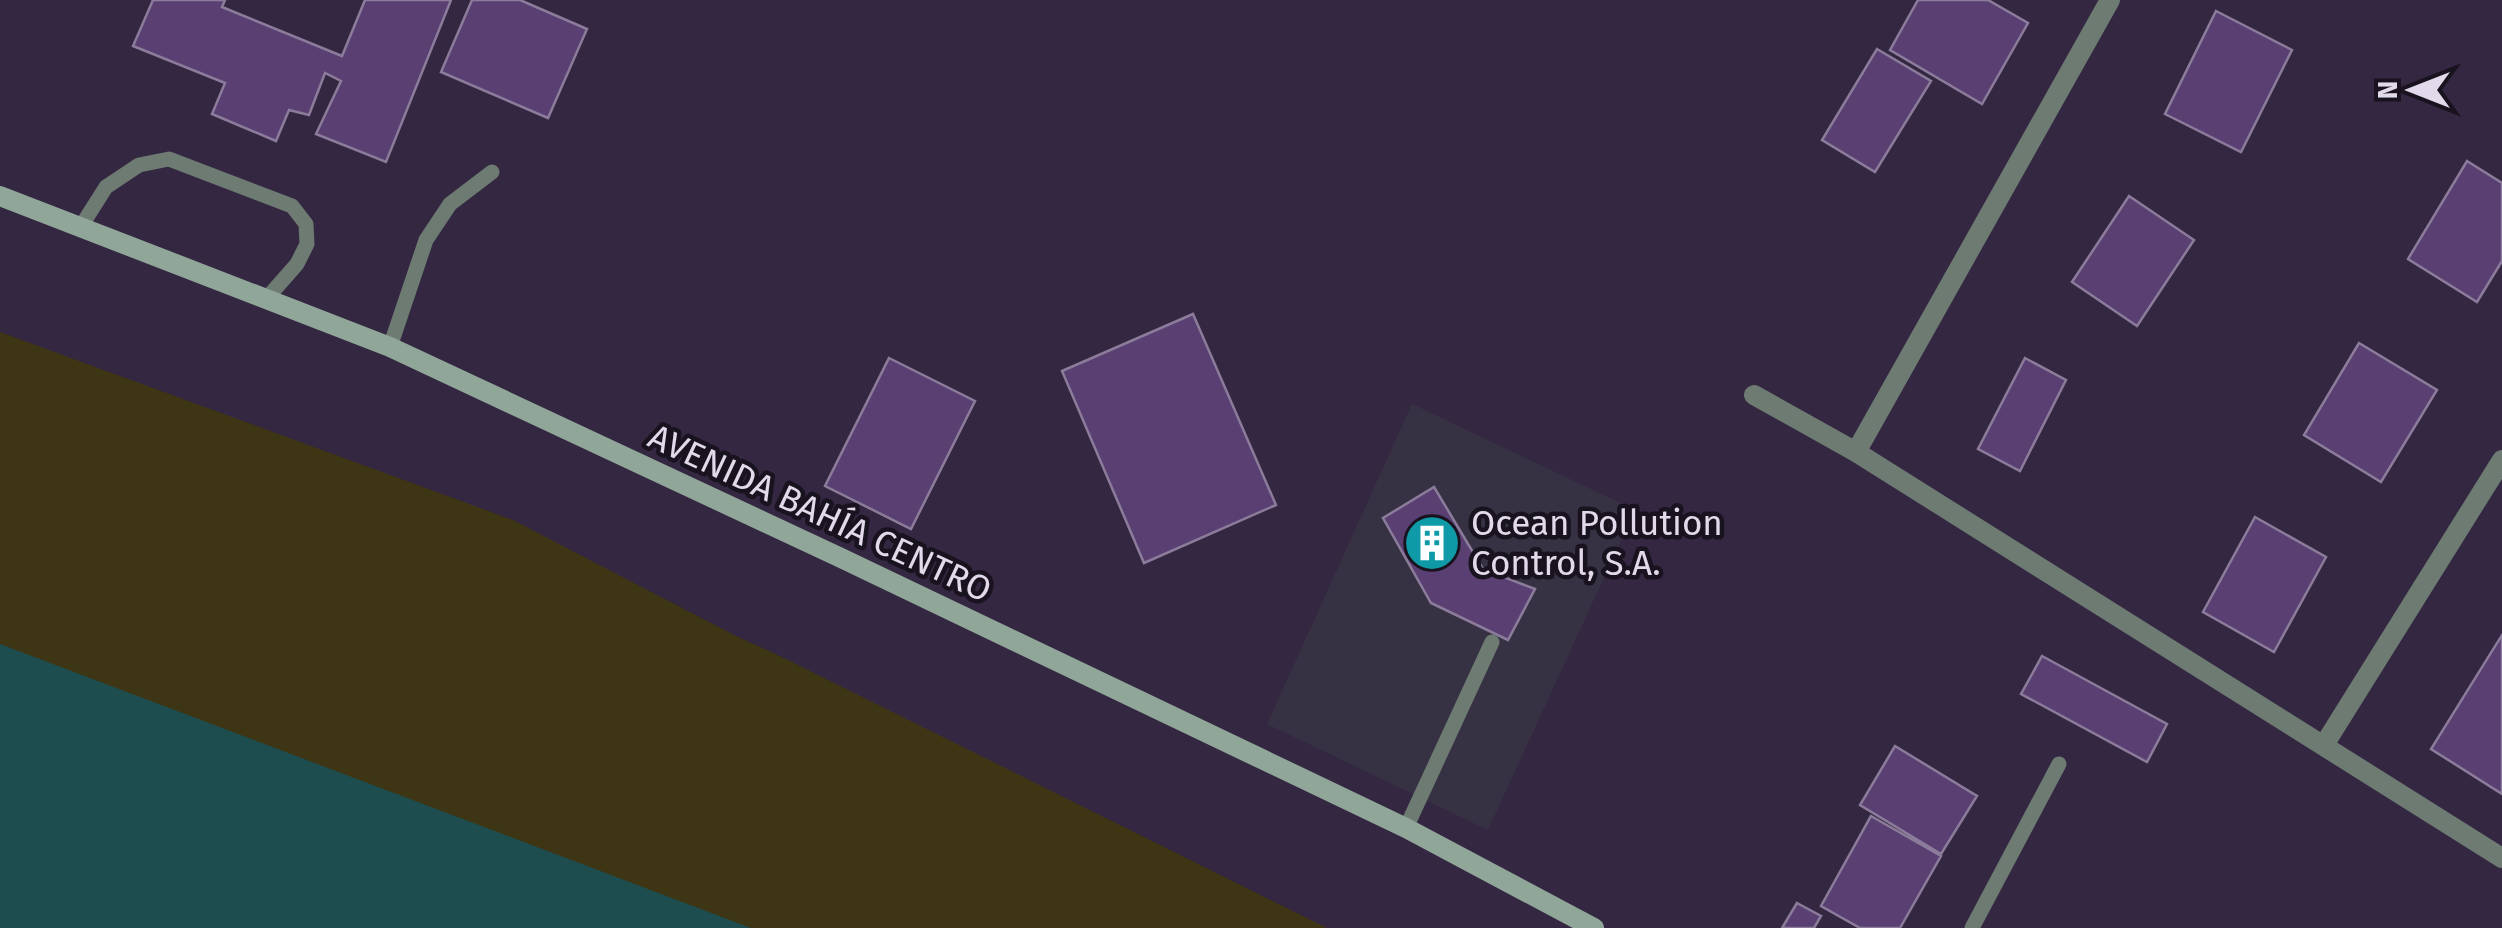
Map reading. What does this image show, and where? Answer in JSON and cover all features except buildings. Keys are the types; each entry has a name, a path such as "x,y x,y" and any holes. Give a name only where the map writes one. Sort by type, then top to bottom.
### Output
{"main road":[{"name":"AVENIDA BAHÍA CENTRO","path":"0,196 390,347 1406,828 1594,928"}],"street":[{"path":"1856,452 2110,0"},
{"path":"1754,395 1856,452 2502,858"},
{"path":"2324,745 2502,460"}],"lane":[{"path":"80,228 106,187 139,165 169,159 292,206 306,224 307,244 297,264 267,298"},
{"path":"390,347 426,240 450,204 492,172"},
{"path":"1406,828 1492,642"},
{"path":"1972,928 2059,764"}],"shaded area":[{"path":"1412,404 1635,510 1488,830 1267,724"},
{"path":"0,644 751,928 0,928"}],"sand":[{"path":"0,332 513,520 736,636 1327,928 635,928 0,674"}],"place":[{"name":"Ocean Pollution Control, S.A.","path":"1432,543"}]}
